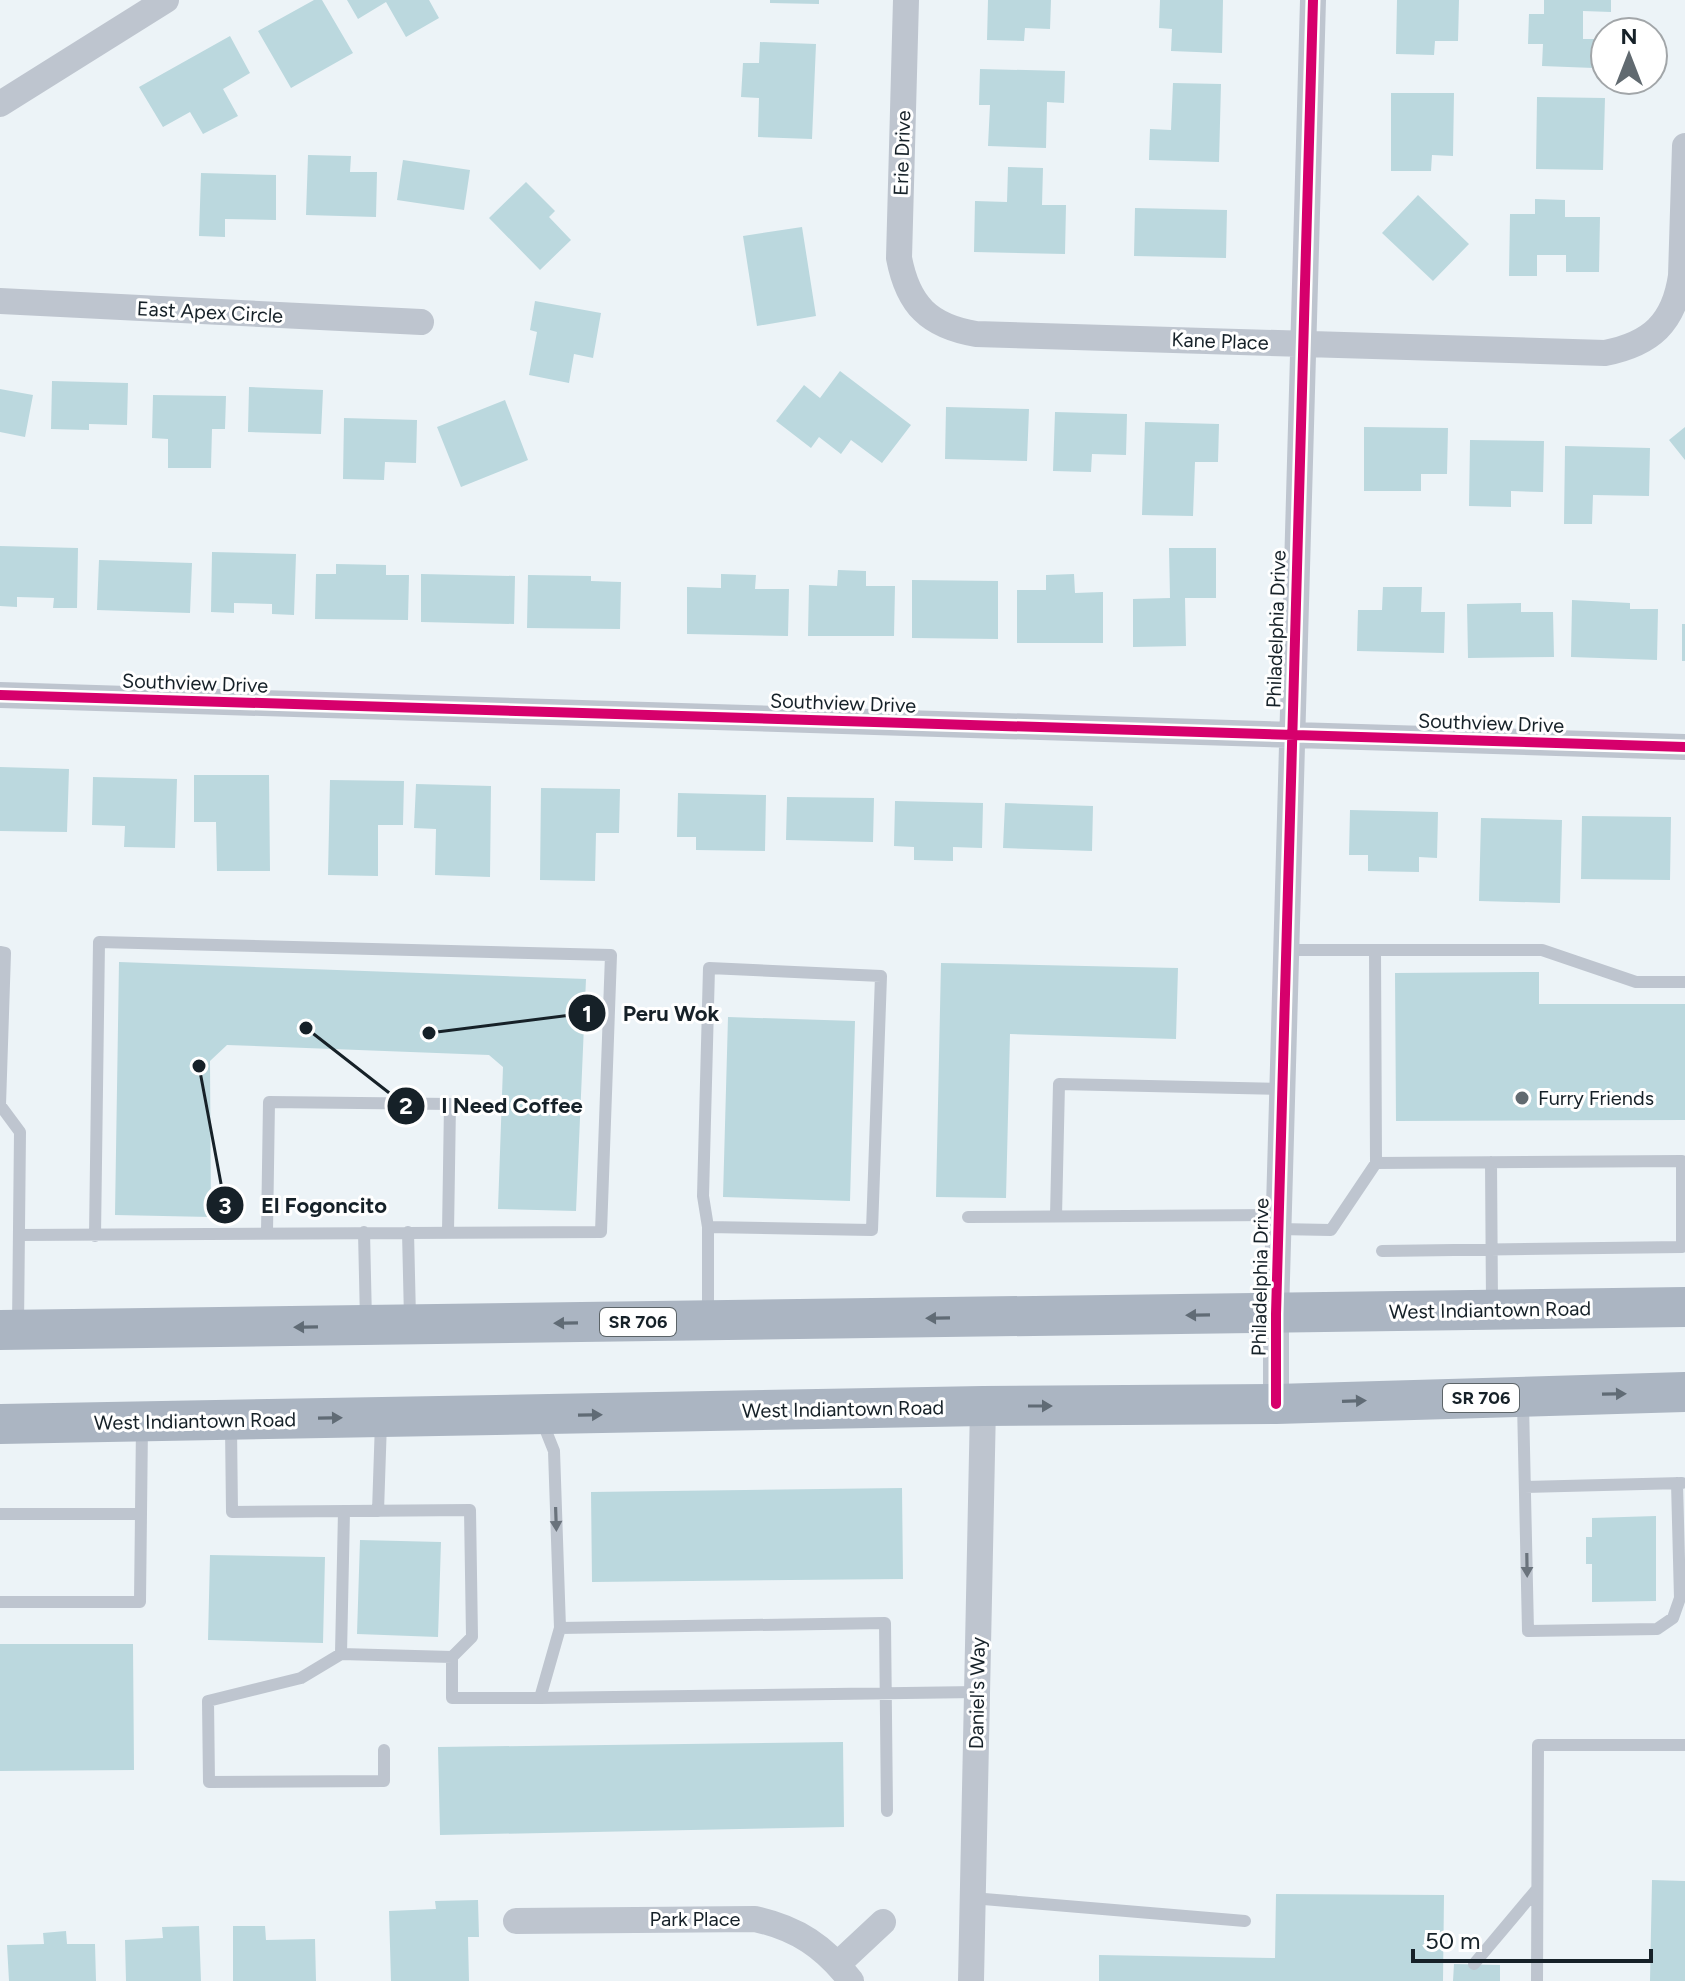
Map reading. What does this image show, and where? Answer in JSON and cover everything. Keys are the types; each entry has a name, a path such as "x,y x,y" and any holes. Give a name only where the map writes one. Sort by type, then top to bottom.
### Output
{"main road":[{"name":"West Indiantown Road","path":"9,1330 1685,1307"},
{"name":"West Indiantown Road","path":"0,1424 983,1406 1276,1404 1685,1392"}],"street":[{"path":"0,104 166,0"},
{"name":"Erie Drive","path":"906,0 899,258 903,282 915,303"},
{"name":"Philadelphia Drive","path":"1276,1404 1290,735 1313,0"},
{"name":"Kane Place","path":"915,303 933,320 954,331 976,334 1605,353 1629,348 1650,336 1667,319 1678,297 1685,146"},
{"name":"East Apex Circle","path":"0,301 421,322"},
{"name":"Southview Drive","path":"0,695 1685,747"},
{"name":"Daniel's Way","path":"971,1981 983,1406"},
{"name":"Park Place","path":"516,1921 755,1919 778,1924 800,1934 820,1947 844,1973"},
{"path":"844,1973 883,1922"}],"lane":[{"path":"19,1235 95,1236 267,1232 601,1232 611,955 99,942 95,1236"},
{"path":"1286,950 1542,950 1636,982 1685,982"},
{"path":"968,1217 1056,1216 1278,1222 1331,1230 1376,1163 1375,950"},
{"path":"0,952 5,953 0,1105 20,1132 19,1235 9,1330"},
{"path":"708,1227 872,1230 881,976 709,968 703,1196 708,1227 708,1321"},
{"path":"1056,1216 1059,1084 1282,1089"},
{"path":"267,1232 269,1102 450,1104 448,1232"},
{"path":"1376,1163 1682,1161 1682,1247 1382,1251"},
{"path":"1491,1162 1492,1310"},
{"path":"364,1232 366,1326"},
{"path":"408,1232 410,1325"},
{"path":"1523,1396 1528,1631 1657,1629 1673,1618 1680,1598 1681,1483 1525,1487"},
{"path":"540,1416 554,1451 560,1628 540,1698"},
{"path":"378,1511 381,1417"},
{"path":"231,1420 232,1512 470,1510 472,1637 452,1657 452,1698 977,1692"},
{"path":"0,1602 140,1602 142,1422"},
{"path":"341,1654 344,1511"},
{"path":"0,1514 140,1514"},
{"path":"560,1628 885,1623 887,1811"},
{"path":"384,1750 384,1781 209,1782 208,1701 301,1678 341,1654 452,1657"},
{"path":"1537,1981 1538,1745 1685,1745"},
{"path":"1474,1964 1537,1889"},
{"path":"972,1898 1245,1921"}],"building":[{"path":"314,0 322,0 353,53 291,88 258,31"},
{"path":"347,0 429,0 439,18 406,37 386,2 358,19"},
{"path":"770,0 819,0 819,4 770,3"},
{"path":"988,0 1051,0 1050,29 1025,28 1024,41 987,40"},
{"path":"1160,0 1223,0 1222,53 1171,51 1172,29 1159,28"},
{"path":"1397,0 1459,0 1458,41 1435,41 1434,55 1396,54"},
{"path":"1544,0 1611,0 1611,12 1583,11 1583,39 1589,39 1589,68 1542,66 1543,44 1528,44 1529,14 1544,14"},
{"path":"230,36 250,73 223,89 238,116 203,134 190,112 163,127 139,87"},
{"path":"760,42 816,44 812,139 758,137 759,98 741,97 743,63 759,63"},
{"path":"980,69 1065,71 1064,103 1047,102 1046,148 988,146 990,105 979,105"},
{"path":"1173,83 1221,84 1219,162 1149,160 1150,129 1171,130"},
{"path":"1391,93 1454,93 1453,156 1432,155 1431,171 1391,171"},
{"path":"1537,97 1605,98 1603,170 1536,169"},
{"path":"308,155 351,156 350,172 377,172 376,217 306,215"},
{"path":"403,160 470,170 464,210 397,200"},
{"path":"1008,167 1043,168 1042,205 1066,205 1065,254 974,252 975,201 1007,202"},
{"path":"201,173 276,175 276,220 225,219 225,237 199,236"},
{"path":"526,182 555,211 549,217 571,240 540,270 489,218"},
{"path":"1418,195 1469,244 1433,281 1382,233"},
{"path":"1535,199 1565,200 1565,217 1600,217 1599,272 1566,272 1566,255 1537,255 1537,276 1509,276 1510,214 1535,214"},
{"path":"1135,208 1227,210 1226,258 1134,256"},
{"path":"802,227 816,316 757,326 743,236"},
{"path":"535,301 601,313 593,358 574,354 569,383 529,375 537,332 530,330"},
{"path":"840,371 911,425 882,463 851,440 841,454 819,437 811,448 776,421 804,385 820,398"},
{"path":"52,381 128,383 127,425 89,424 89,430 51,429"},
{"path":"249,387 323,390 321,434 248,432"},
{"path":"0,389 33,395 25,437 0,432"},
{"path":"153,395 226,396 225,429 212,429 211,468 168,468 168,439 152,438"},
{"path":"505,400 528,460 461,487 437,427"},
{"path":"946,407 1029,409 1027,461 945,459"},
{"path":"1055,412 1127,414 1126,455 1092,454 1091,472 1053,471"},
{"path":"344,418 417,420 416,463 385,462 384,480 343,479"},
{"path":"1145,422 1219,424 1218,462 1195,462 1193,516 1142,515"},
{"path":"1364,427 1448,428 1447,474 1421,474 1421,491 1364,491"},
{"path":"1685,427 1685,460 1669,440"},
{"path":"1470,440 1544,441 1543,492 1511,491 1511,507 1469,506"},
{"path":"1565,446 1650,448 1649,496 1593,495 1592,524 1564,524"},
{"path":"0,546 78,548 77,608 53,608 54,598 17,597 17,607 0,606"},
{"path":"1169,548 1216,548 1216,598 1185,598 1186,646 1133,647 1133,599 1170,598"},
{"path":"212,552 296,554 294,615 272,614 272,604 234,603 234,613 211,612"},
{"path":"99,560 192,563 190,613 97,610"},
{"path":"336,564 386,565 386,575 409,575 408,620 315,619 316,574 336,574"},
{"path":"838,570 866,571 866,586 895,586 894,636 808,636 809,585 837,586"},
{"path":"421,574 515,576 514,624 421,622"},
{"path":"721,574 756,575 755,589 789,589 788,636 687,634 687,587 721,588"},
{"path":"1074,574 1075,593 1103,592 1103,643 1017,643 1017,590 1046,590 1046,575"},
{"path":"528,575 591,576 591,581 621,582 620,629 527,628"},
{"path":"912,580 998,581 998,639 912,638"},
{"path":"1383,587 1422,587 1421,612 1445,612 1444,653 1357,651 1358,610 1382,610"},
{"path":"1572,600 1630,603 1630,609 1658,609 1657,660 1571,657"},
{"path":"1521,603 1521,612 1553,612 1554,657 1468,658 1467,604"},
{"path":"1682,624 1685,624 1685,661 1682,661"},
{"path":"0,767 69,769 67,832 0,831"},
{"path":"194,775 269,775 270,871 217,871 216,822 194,822"},
{"path":"93,777 177,779 175,848 124,847 125,826 92,825"},
{"path":"330,780 404,781 403,825 378,825 378,876 328,875"},
{"path":"416,784 491,786 490,877 435,875 436,829 414,828"},
{"path":"541,788 620,789 619,833 596,833 595,881 540,880"},
{"path":"678,793 766,795 765,851 696,850 696,837 677,837"},
{"path":"787,797 874,798 873,842 786,840"},
{"path":"895,801 983,803 982,848 953,847 953,861 914,860 914,847 894,846"},
{"path":"1005,803 1093,806 1092,851 1003,848"},
{"path":"1350,810 1438,812 1437,858 1419,857 1419,872 1368,871 1368,855 1349,855"},
{"path":"1582,816 1671,817 1670,880 1581,879"},
{"path":"1481,818 1562,820 1560,903 1479,901"},
{"path":"119,962 586,979 576,1211 498,1209 503,1067 489,1055 227,1045 210,1061 211,1217 115,1215"},
{"path":"941,963 1178,968 1176,1039 1010,1034 1006,1198 936,1197"},
{"path":"1539,972 1539,1004 1685,1004 1685,1120 1396,1121 1395,973"},
{"path":"728,1017 855,1021 850,1201 723,1197"},
{"path":"902,1488 903,1579 592,1582 591,1492"},
{"path":"1656,1516 1656,1601 1592,1602 1592,1564 1586,1564 1586,1537 1592,1537 1592,1518"},
{"path":"360,1540 441,1542 438,1637 357,1634"},
{"path":"210,1555 325,1557 323,1643 208,1640"},
{"path":"0,1644 133,1644 134,1770 0,1771"},
{"path":"843,1742 844,1827 440,1835 438,1747"},
{"path":"1652,1880 1685,1881 1685,1981 1650,1981"},
{"path":"1276,1894 1444,1895 1443,1981 1099,1981 1099,1955 1275,1958"},
{"path":"478,1900 479,1937 468,1937 469,1981 391,1981 389,1911 436,1909 435,1901"},
{"path":"199,1926 201,1981 126,1981 125,1940 163,1938 162,1927"},
{"path":"233,1926 265,1926 266,1940 315,1939 316,1981 233,1981"},
{"path":"66,1931 67,1944 95,1944 96,1981 9,1981 7,1945 44,1944 43,1933"},
{"path":"1454,1964 1500,1965 1500,1981 1453,1981"}],"cycle path":[{"path":"1276,1404 1313,0"},
{"path":"0,695 1685,747"}],"place":[{"name":"I Need Coffee","path":"306,1028"},
{"name":"Peru Wok","path":"429,1033"},
{"name":"El Fogoncito","path":"199,1066"},
{"name":"Furry Friends","path":"1522,1098"}]}
